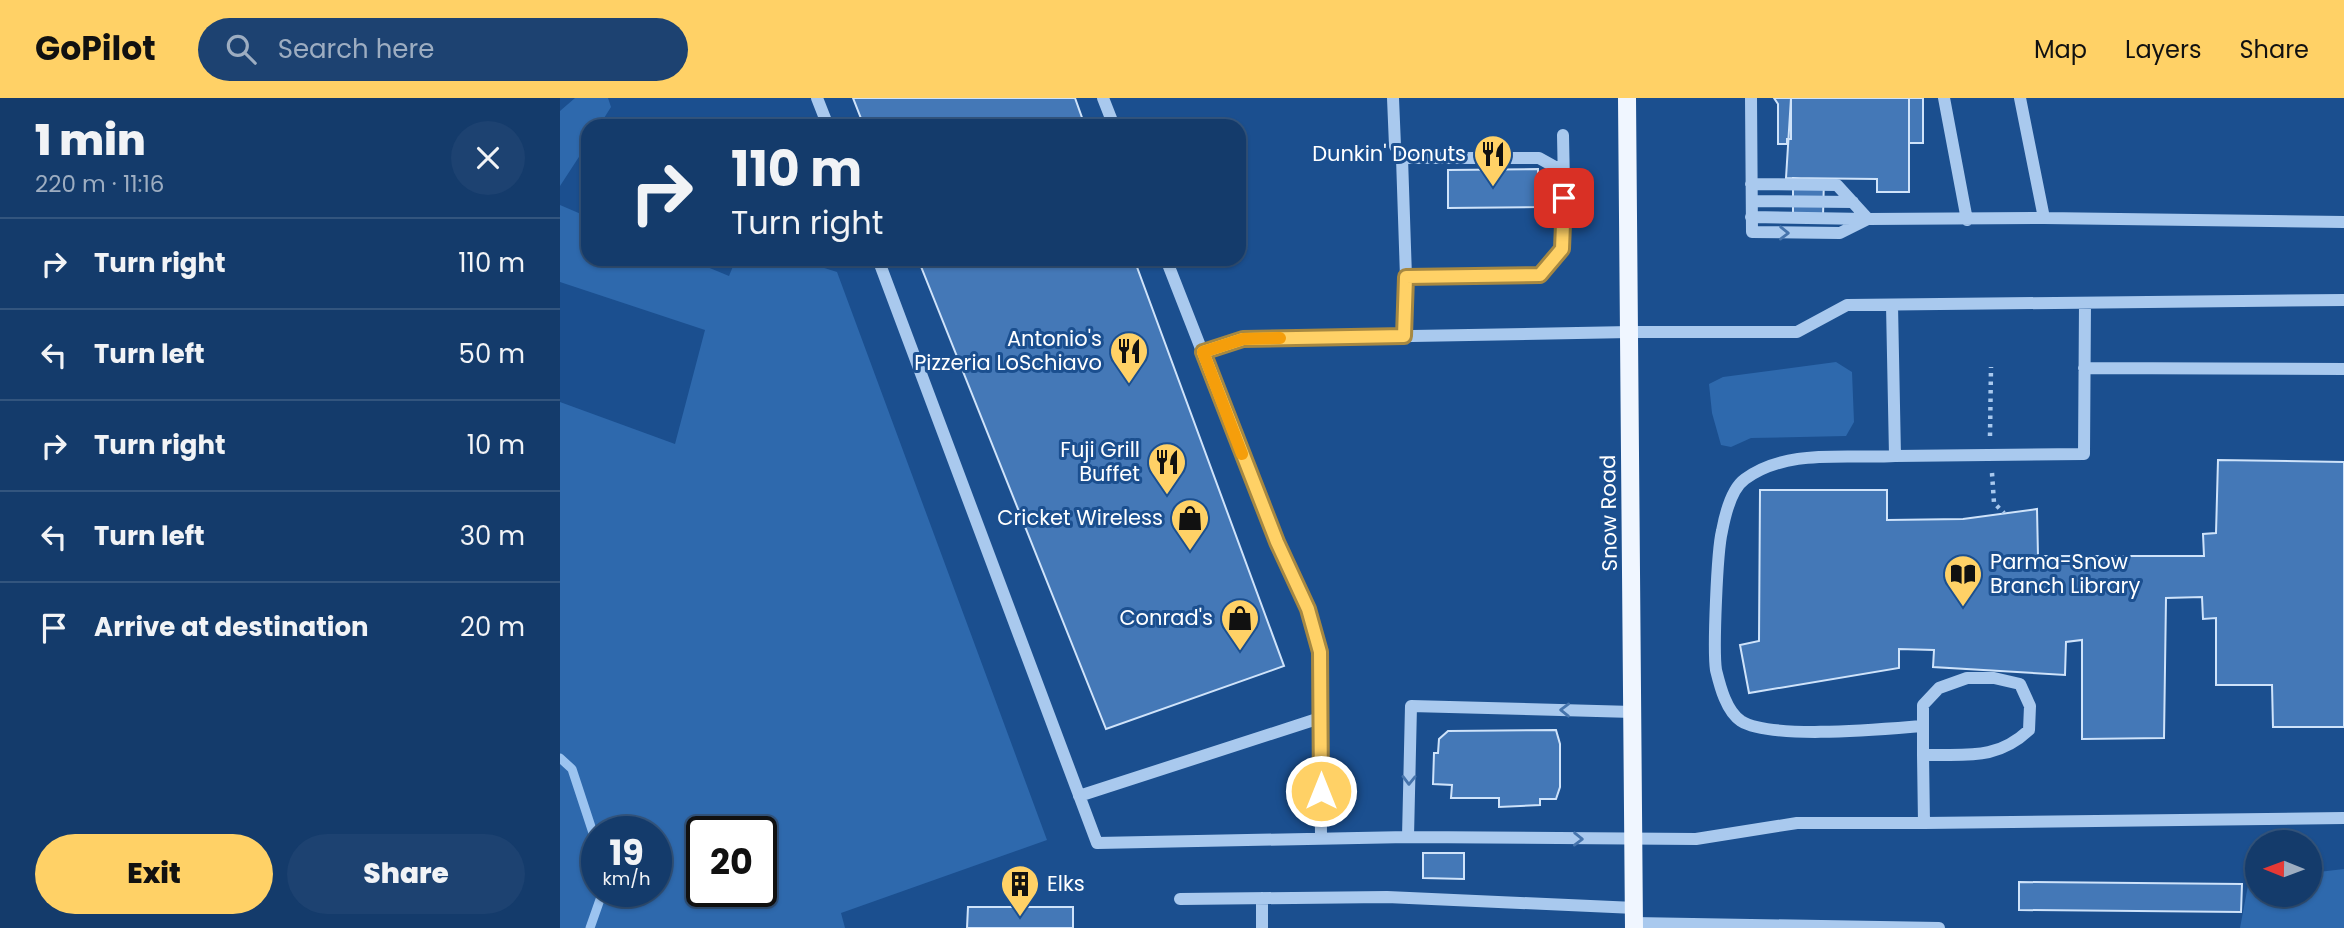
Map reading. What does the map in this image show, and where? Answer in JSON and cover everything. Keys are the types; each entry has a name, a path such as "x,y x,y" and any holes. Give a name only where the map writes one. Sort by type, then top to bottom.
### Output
{"main road":[{"name":"Snow Road","path":"1627,98 1634,920"}],"lane":[{"path":"817,98 825,119"},
{"path":"1103,98 1111,119"},
{"path":"1393,98 1395,146 1402,158 1406,277 1404,336"},
{"path":"1751,98 1752,232 1840,233 1868,219 2044,218 2344,222"},
{"path":"1944,98 1967,219"},
{"path":"2020,98 2044,218"},
{"path":"1406,277 1540,275 1562,249 1563,135"},
{"path":"1402,158 1539,158 1557,168 1563,180"},
{"path":"1751,184 1837,185 1868,219"},
{"path":"1752,201 1853,202"},
{"path":"880,266 1097,843 1408,837 1696,839 1797,823 1924,824 2344,818"},
{"path":"1169,266 1277,542 1308,609 1320,652 1321,839"},
{"path":"1203,352 1243,339 1630,332 1797,332 1847,305 2344,300"},
{"path":"1922,726 1774,731 1741,721 1723,696 1716,666 1721,534 1730,503 1742,481 1764,466 1787,459 2084,454 2085,303"},
{"path":"1892,305 1895,456"},
{"path":"2084,368 2344,369"},
{"path":"1923,755 1983,754 2011,747 2029,730 2030,706 2020,684 1993,678 1966,678 1939,688 1923,705 1922,726 1924,824"},
{"path":"1408,837 1411,706 1633,712"},
{"path":"1079,796 1320,718"},
{"path":"1180,899 1387,897 1634,920 1939,928"},
{"path":"1262,898 1262,928"}],"shaded area":[{"path":"575,98 608,98 611,107 603,119 581,119 581,154 560,186 560,111"},
{"path":"560,205 581,214 581,266 705,266 729,276 733,266 818,266 837,272 1047,840 841,913 845,928 560,928 560,402 675,444 705,330 560,282"},
{"path":"1836,362 1852,372 1854,422 1846,436 1751,438 1731,447 1721,445 1712,413 1709,384 1723,377"},
{"path":"2344,869 2344,928 2240,928 2245,901 2245,907 2322,907 2322,872"}],"building":[{"path":"853,98 1075,98 1082,119 861,119"},
{"path":"1774,98 1791,98 1791,139 1787,139 1787,144 1778,144 1778,104"},
{"path":"1791,98 1909,98 1909,192 1877,192 1877,179 1786,178"},
{"path":"1909,98 1923,98 1923,143 1909,143"},
{"name":"Dunkin' Donuts","path":"1538,169 1538,207 1448,208 1448,170"},
{"path":"1793,178 1824,179 1823,216 1793,216"},
{"path":"921,266 1137,266 1284,666 1106,729"},
{"name":"Parma-Snow Branch Library","path":"2218,460 2344,462 2344,727 2273,727 2272,685 2216,685 2216,618 2203,619 2202,597 2166,598 2164,738 2082,739 2082,640 2066,642 2065,675 1933,667 1934,650 1899,649 1899,668 1749,693 1740,645 1759,641 1760,490 1887,490 1887,520 1963,519 2037,509 2038,556 2204,556 2203,534 2216,533"},
{"path":"1556,730 1560,744 1560,787 1556,799 1540,799 1540,805 1499,807 1499,798 1451,798 1452,785 1433,784 1434,753 1438,753 1439,739 1448,731"},
{"path":"1423,853 1464,853 1464,879 1423,878"},
{"path":"2019,882 2242,884 2241,912 2019,910"},
{"name":"Elks","path":"968,907 1073,907 1073,928 967,928"}],"waterway":[{"path":"560,758 572,769 587,816"},
{"path":"590,928 597,907"}],"slow traffic":[{"path":"1242,454 1203,352 1243,339 1280,338"}],"place":[{"name":"Dunkin' Donuts","path":"1493,188"},
{"name":"Antonio's Pizzeria LoSchiavo","path":"1129,385"},
{"name":"Fuji Grill Buffet","path":"1167,496"},
{"name":"Cricket Wireless","path":"1190,552"},
{"name":"Parma-Snow Branch Library","path":"1963,608"},
{"name":"Conrad's","path":"1240,652"},
{"name":"Elks","path":"1020,918"}],"route":[{"path":"1321,791 1320,652 1308,609 1277,542 1203,352 1243,339 1404,336 1406,277 1540,275 1555,261 1562,249 1564,198"}]}
